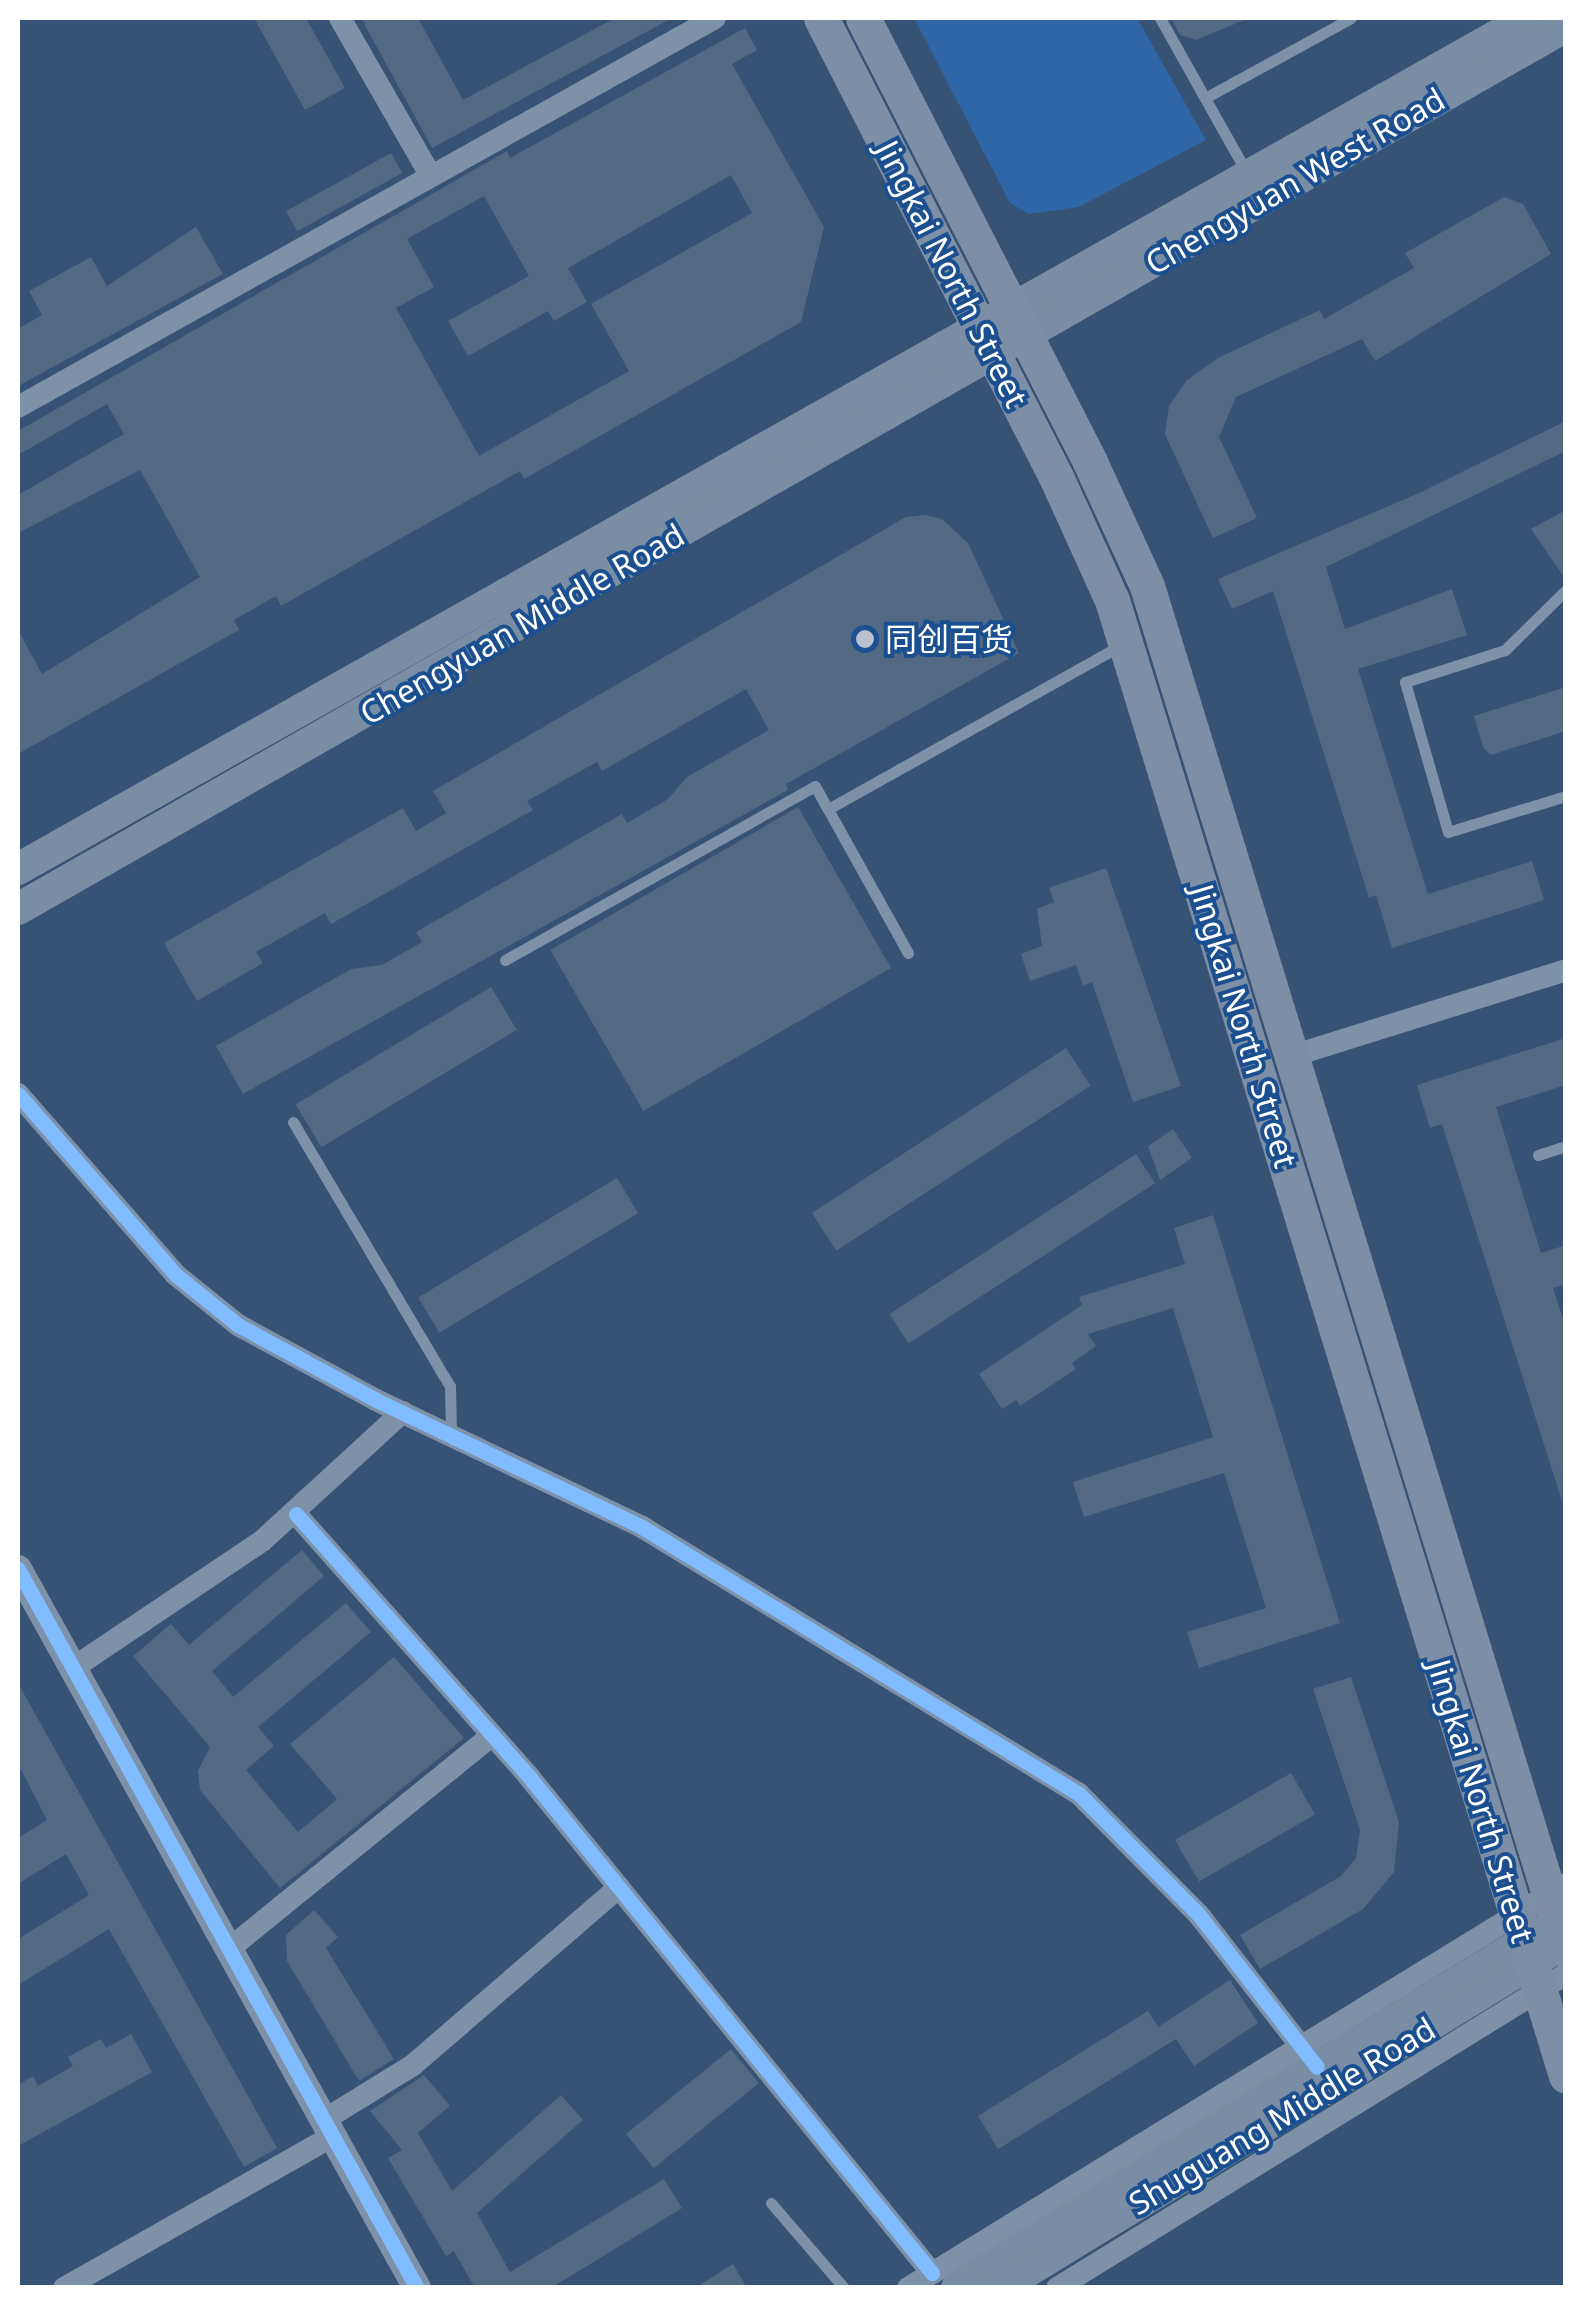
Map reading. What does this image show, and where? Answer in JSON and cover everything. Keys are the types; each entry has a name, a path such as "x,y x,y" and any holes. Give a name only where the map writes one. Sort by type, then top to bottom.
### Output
{"main road":[{"name":"Jingkai North Street","path":"821,18 1083,533 1126,642 1551,1936"},
{"name":"Chengyuan West Road","path":"1018,322 1248,175 1520,19"},
{"name":"Jingkai North Street","path":"870,20 1147,586 1292,1056 1551,1936 1566,2076"},
{"name":"Chengyuan West Road","path":"1018,322 1566,26"},
{"name":"Chengyuan Middle Road","path":"18,869 1018,322"},
{"name":"Chengyuan Middle Road","path":"18,909 986,340"},
{"name":"Shuguang Middle Road","path":"944,2280 1309,2056 1551,1936"},
{"name":"Shuguang Middle Road","path":"1000,2288 1551,1936"}],"street":[{"path":"340,18 430,176"},
{"path":"18,407 715,18"},
{"path":"1292,1056 1566,970"},
{"path":"18,1094 187,1284 276,1348 642,1526 1080,1794 1155,1864 1309,2056"},
{"path":"72,1668 296,1514 403,1412"},
{"path":"296,1514 492,1735 944,2280 908,2288"},
{"path":"18,1569 417,2288"},
{"path":"229,1949 492,1735"},
{"path":"64,2288 328,2128 412,2065 619,1887"},
{"path":"1058,2288 1551,1936"}],"lane":[{"path":"1160,18 1248,175"},
{"path":"1205,98 1351,18"},
{"path":"1566,590 1505,650 1405,682 1448,832 1566,796"},
{"path":"828,810 1126,642"},
{"path":"506,960 815,786 908,953"},
{"path":"292,1122 450,1386 450,1434"},
{"path":"1538,1155 1566,1146"},
{"path":"771,2203 844,2288"}],"shaded area":[{"path":"1137,18 1206,140 1079,207 1029,214 1010,203 915,20"}],"building":[{"path":"254,18 306,18 345,88 305,110"},
{"path":"361,18 418,18 463,100 615,18 672,18 432,148"},
{"path":"1171,18 1249,18 1196,40 1180,35"},
{"path":"745,28 757,50 732,64 824,227 801,322 524,479 520,471 281,606 276,596 234,620 239,630 18,754 18,630 42,674 200,577 140,470 18,533 18,495 124,434 107,404 18,455 18,431 507,151 510,158","holes":["731,175 752,213 591,304 629,371 479,456 396,308 434,287 407,239 484,196 529,276 448,321 468,356 548,311 554,321 587,302 568,268"]},
{"path":"391,153 402,173 297,231 286,211"},
{"path":"1504,197 1523,204 1551,254 1375,361 1362,339 1236,397 1219,437 1257,518 1213,538 1165,434 1169,406 1187,380 1218,358 1320,310 1324,319 1414,268 1405,253"},
{"path":"196,227 223,274 18,386 18,329 42,315 29,291 91,257 107,286"},
{"path":"1566,421 1566,451 1326,567 1345,629 1452,589 1467,635 1358,669 1428,894 1532,861 1544,900 1392,948 1376,895 1369,898 1273,591 1232,609 1218,579 1417,494"},
{"path":"1566,510 1566,580 1531,529"},
{"path":"926,515 942,519 968,543 1019,653 786,784 788,790 243,1094 216,1046 351,969 382,965 422,942 416,932 622,814 627,823 668,799 687,777 769,730 746,689 602,771 597,762 527,801 533,810 331,924 325,913 256,952 263,963 197,1001 164,943 403,808 416,831 446,813 433,791 906,517"},
{"path":"1566,687 1566,731 1491,755 1483,747 1474,716"},
{"path":"798,807 891,968 643,1111 550,950"},
{"path":"1106,868 1181,1086 1133,1102 1092,982 1083,986 1076,965 1030,981 1021,954 1042,946 1037,909 1054,902 1049,888"},
{"path":"491,987 517,1030 321,1147 296,1104"},
{"path":"1566,1038 1566,1085 1496,1107 1541,1253 1566,1245 1566,1284 1553,1288 1566,1328 1562,1501 1442,1124 1430,1128 1417,1085"},
{"path":"1066,1048 1091,1086 836,1251 812,1213"},
{"path":"1173,1129 1192,1158 1160,1180 1148,1146"},
{"path":"1136,1154 1155,1183 908,1343 889,1314"},
{"path":"617,1178 638,1213 439,1333 418,1297"},
{"path":"1213,1215 1340,1623 1199,1668 1187,1632 1266,1608 1224,1473 1084,1517 1073,1482 1213,1437 1173,1308 1088,1334 1096,1346 1072,1363 1076,1369 1020,1406 1016,1400 1002,1409 979,1374 1082,1305 1079,1297 1185,1264 1174,1228"},
{"path":"302,1550 324,1576 212,1671 233,1697 346,1603 371,1632 258,1727 274,1746 246,1770 298,1832 337,1799 290,1744 394,1657 464,1738 280,1888 200,1790 198,1771 210,1747 133,1656 171,1624 189,1645"},
{"path":"1351,1677 1399,1822 1394,1872 1363,1909 1260,1969 1240,1935 1341,1876 1356,1858 1360,1830 1313,1689"},
{"path":"18,1683 277,2148 244,2167 109,1929 18,1985 18,1939 89,1895 66,1854 18,1884 18,1838 47,1820 18,1764"},
{"path":"1291,1773 1315,1815 1199,1882 1175,1840"},
{"path":"314,1910 338,1937 326,1948 394,2059 359,2081 287,1961 286,1935"},
{"path":"1230,1980 1258,2023 1194,2066 1176,2039 998,2149 978,2116 1148,2011 1158,2027"},
{"path":"131,2034 152,2072 18,2146 18,2085 33,2076 38,2086 73,2066 68,2057 101,2039 106,2048"},
{"path":"731,2049 759,2083 654,2168 626,2134"},
{"path":"424,2075 450,2106 418,2133 452,2191 561,2095 583,2120 477,2213 510,2272 664,2179 682,2208 551,2288 475,2288 454,2251 446,2256 388,2158 402,2150 370,2111"},
{"path":"733,2264 747,2288 695,2288"}],"cycle path":[{"path":"18,1094 176,1275 238,1325 376,1400 642,1527 1079,1794 1199,1915 1317,2067"},
{"path":"296,1514 530,1778 932,2273"},
{"path":"18,1569 417,2288"}],"place":[{"name":"同创百货","path":"865,639"}]}
